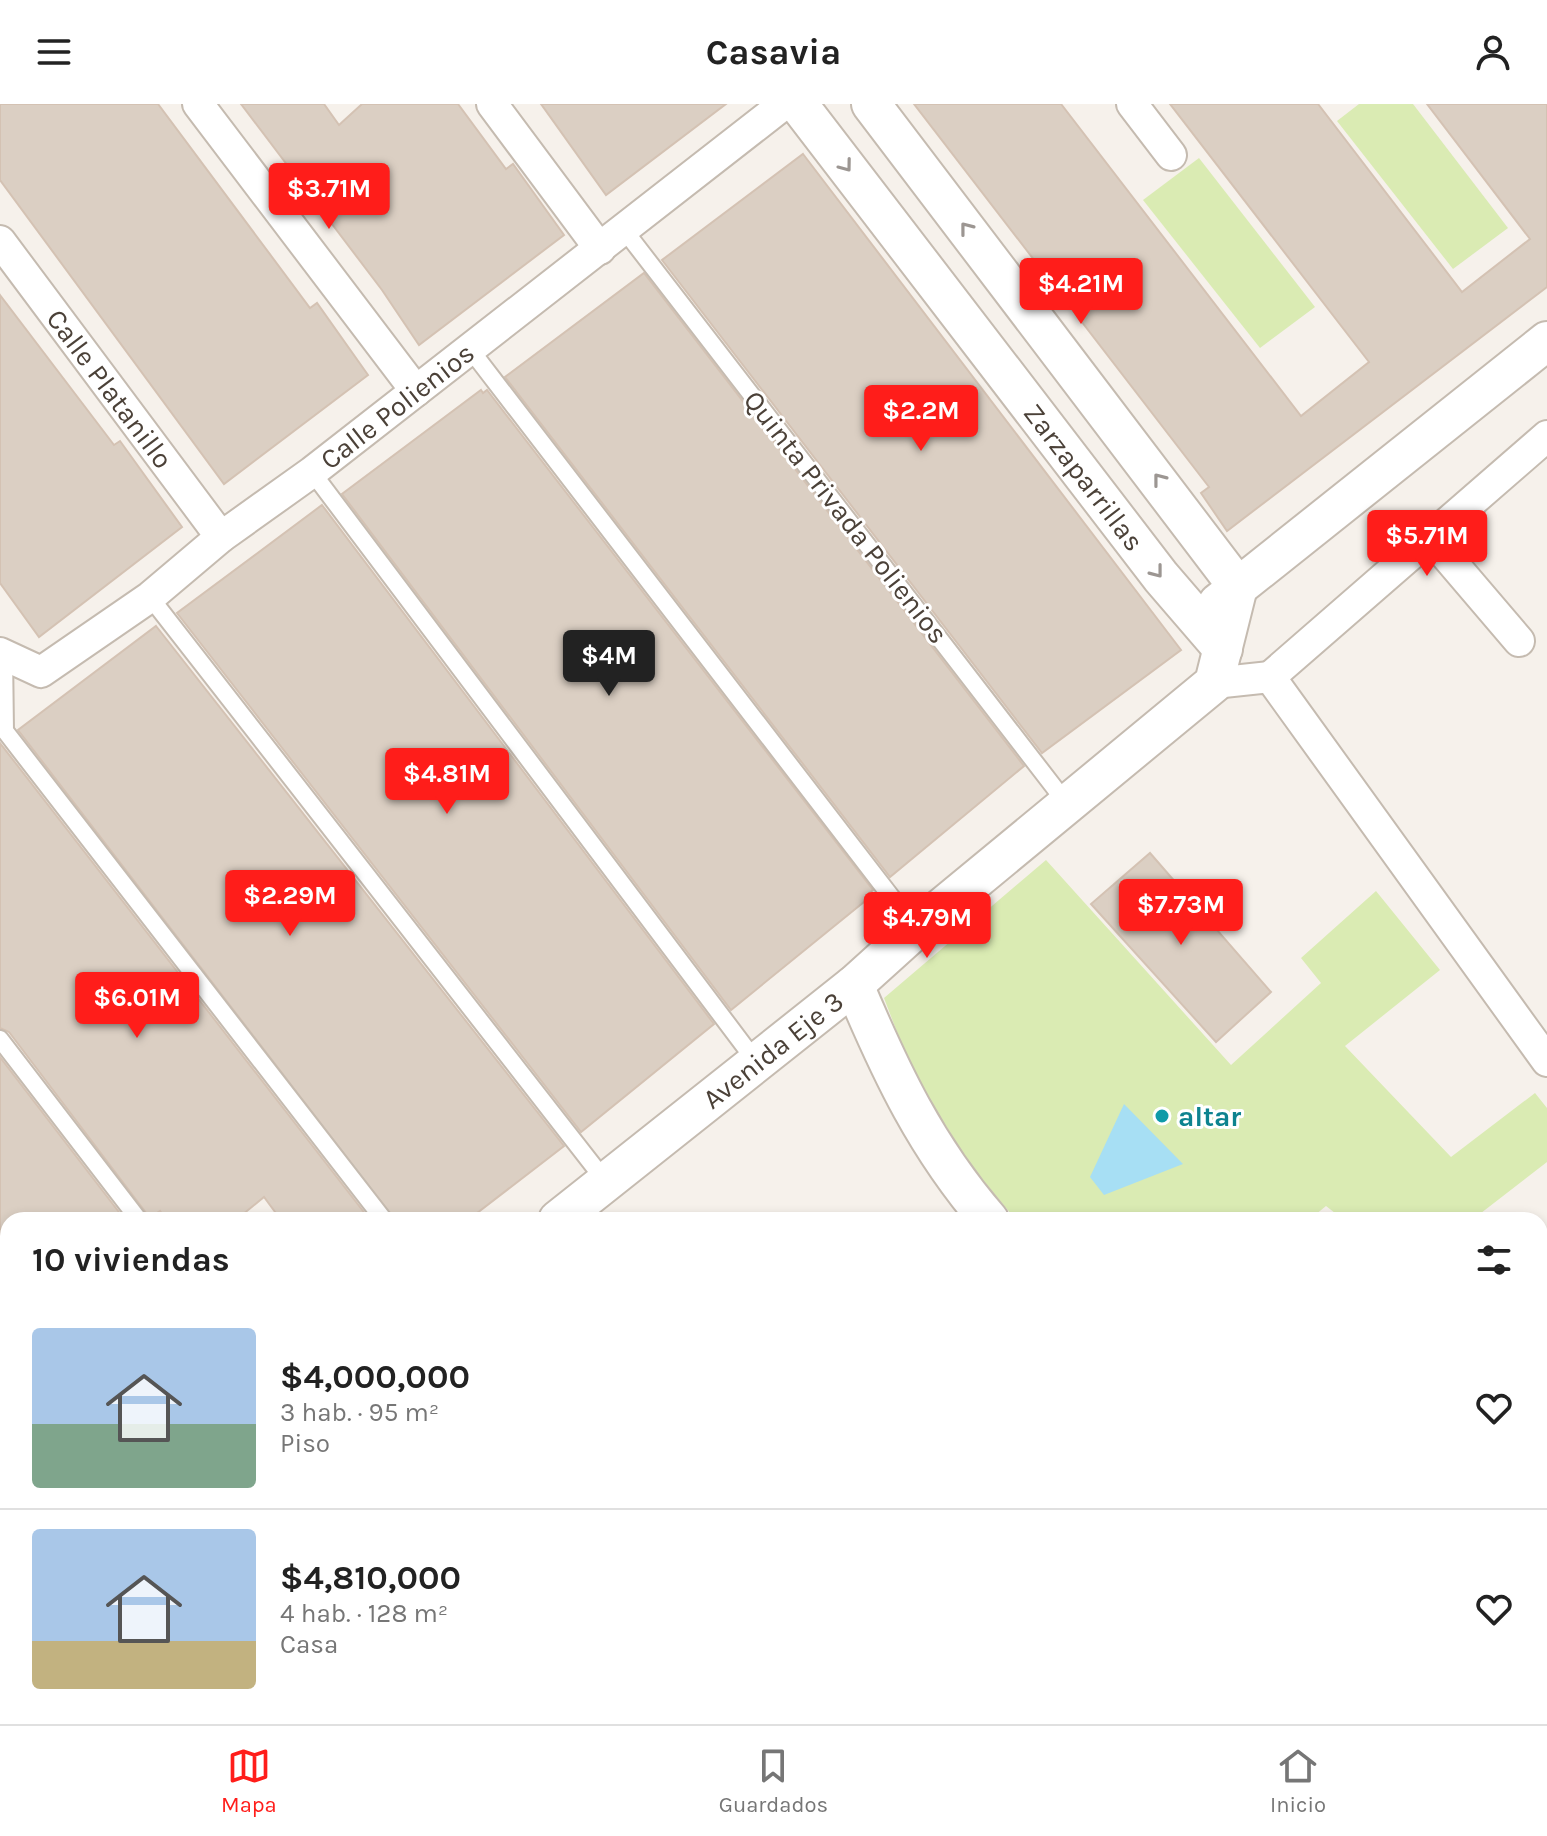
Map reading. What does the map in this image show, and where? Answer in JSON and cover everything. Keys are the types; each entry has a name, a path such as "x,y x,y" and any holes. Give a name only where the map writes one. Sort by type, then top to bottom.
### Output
{"street":[{"path":"198,104 416,391"},
{"path":"492,104 600,249"},
{"name":"Calle Polienios","path":"1,651 41,672 150,597 221,537 312,472 784,104"},
{"name":"Zarzaparrillas","path":"798,104 1197,620"},
{"name":"Zarzaparrillas","path":"871,104 1238,587"},
{"path":"1132,104 1171,155"},
{"name":"Calle Platanillo","path":"0,241 221,537"},
{"path":"1218,666 1197,620 1547,341"},
{"path":"1270,677 1547,436"},
{"path":"1432,539 1519,641"},
{"path":"1218,666 1238,587"},
{"path":"1218,666 1270,677 1547,1061"},
{"name":"Avenida Eje 3","path":"568,1212 854,985 916,929 1067,804 1218,666"},
{"path":"854,985 894,1081 954,1179 982,1212"}],"lane":[{"name":"Quinta Privada Polienios","path":"625,231 1067,804"},
{"path":"470,349 916,929"},
{"path":"312,472 757,1063"},
{"path":"150,597 606,1182"},
{"path":"1,651 5,731 378,1212"},
{"path":"0,1039 133,1212"}],"green space":[{"path":"1359,104 1413,104 1508,228 1453,269 1337,121"},
{"path":"1199,158 1315,307 1260,348 1143,200"},
{"path":"1046,860 1231,1065 1321,983 1301,958 1376,891 1440,970 1345,1046 1451,1157 1535,1093 1547,1108 1547,1162 1482,1212 1334,1212 1326,1206 1319,1212 1009,1212 972,1167 913,1074 884,998"}],"water":[{"path":"1124,1104 1183,1164 1104,1195 1090,1177"}],"building":[{"path":"0,104 158,104 310,308 317,303 368,375 224,484 0,180"},
{"path":"241,104 324,104 339,125 362,104 458,104 506,169 513,164 564,235 419,345 382,290"},
{"path":"541,104 726,104 606,195"},
{"path":"914,104 1061,104 1301,416 1369,362 1170,104 1318,104 1462,292 1530,239 1427,104 1547,104 1547,287 1227,531 1201,493 1209,487"},
{"path":"803,154 1181,650 1042,753 662,260"},
{"path":"644,273 1024,766 890,877 505,377"},
{"path":"0,295 114,445 120,441 182,527 39,637 0,583"},
{"path":"481,390 483,393 487,390 873,890 868,894 870,897 731,1010 342,494"},
{"path":"322,505 714,1024 581,1132 177,613"},
{"path":"156,626 564,1146 478,1212 389,1212 18,730"},
{"path":"0,743 364,1212 275,1212 264,1197 246,1212 145,1212 9,1032 0,1028"},
{"path":"1150,853 1271,992 1216,1042 1091,904"},
{"path":"0,1057 119,1212 0,1212"}],"place":[{"name":"altar","path":"1162,1116"}]}
